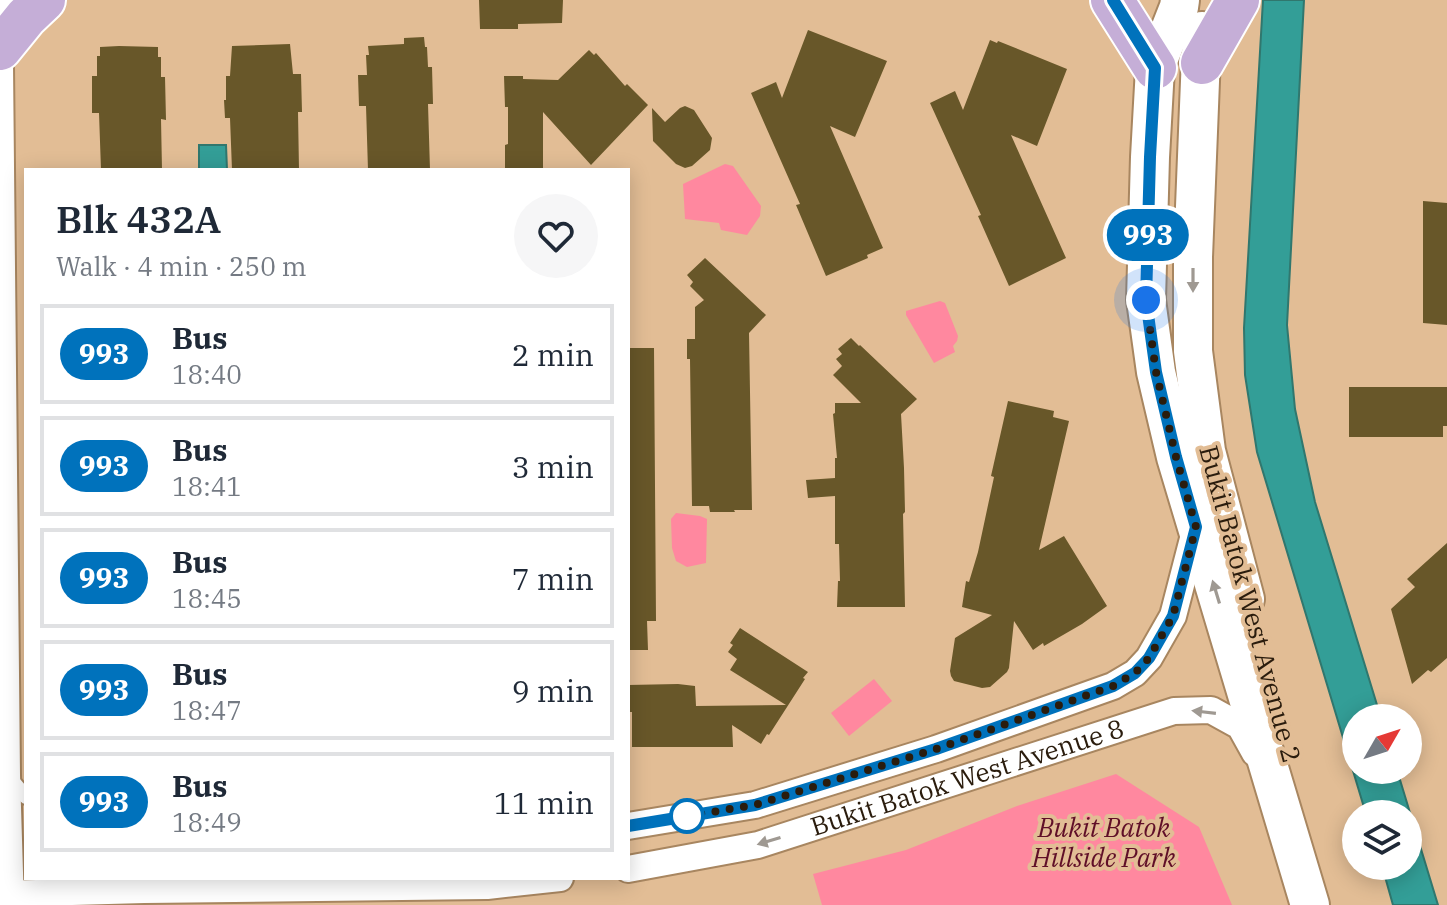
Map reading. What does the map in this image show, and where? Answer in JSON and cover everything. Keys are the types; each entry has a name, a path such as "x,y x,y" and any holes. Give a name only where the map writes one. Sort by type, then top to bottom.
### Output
{"main road":[{"path":"0,49 44,0"},
{"path":"1112,0 1155,68"},
{"name":"Bukit Batok West Avenue 2","path":"1180,0 1155,68 1146,300 1156,372 1196,527 1310,905"},
{"name":"Bukit Batok West Avenue 2","path":"1202,0 1202,63 1194,202 1193,351 1206,451 1233,560 1336,905"},
{"path":"1202,63 1238,0"},
{"path":"1149,184 1159,172 1179,170 1190,182 1194,202"}],"street":[{"path":"0,0 0,36"},
{"path":"0,65 7,775 12,864 7,898 144,890 487,886 542,880"},
{"name":"Bukit Batok West Avenue 8","path":"630,826 755,805 936,749 1113,686 1135,673 1149,658 1173,616 1196,527"},
{"name":"Bukit Batok West Avenue 8","path":"630,869 758,845 1174,711 1211,710 1240,726 1273,783"},
{"path":"690,816 704,823 709,834 709,845 697,856"}],"lane":[{"path":"7,775 24,795"},
{"path":"103,905 144,890"}],"green space":[{"path":"725,164 733,166 761,206 760,216 747,235 721,230 719,223 685,219 683,184"},
{"path":"940,301 945,303 958,336 953,346 955,352 934,363 906,311"},
{"path":"676,513 707,519 706,563 687,567 676,561 672,548 671,519"},
{"path":"874,679 892,701 849,736 831,713"},
{"name":"Bukit Batok Hillside Park","path":"1116,774 1199,827 1232,905 822,905 813,874 906,850 1017,806"}],"water":[{"path":"1263,0 1304,0 1287,325 1295,409 1315,502 1377,704 1342,704 1342,734 1257,452 1245,375 1244,328"},
{"path":"199,145 226,145 227,168 199,168"},
{"path":"1357,784 1401,784 1406,800 1362,800"},
{"path":"1422,852 1438,905 1393,905 1386,880 1422,880"}],"building":[{"path":"479,0 563,0 562,23 518,24 518,29 480,29"},
{"path":"808,30 887,61 855,137 830,126 883,248 826,276 796,205 800,204 751,93 776,82 782,98"},
{"path":"424,37 428,67 432,67 433,104 428,104 430,168 368,168 366,106 359,106 358,75 367,75 368,46 404,44 404,38"},
{"path":"990,40 1067,69 1037,146 1011,135 1066,258 1009,286 978,216 981,215 930,103 955,91 963,110"},
{"path":"290,44 293,74 301,74 299,168 232,168 230,118 225,118 224,100 226,76 230,76 232,46"},
{"path":"100,47 158,47 161,77 165,77 166,120 161,119 162,168 101,168 99,113 92,113 92,76 97,76"},
{"path":"589,50 594,55 596,53 625,86 627,84 648,105 591,165 543,112 543,168 505,168 508,107 505,107 504,76 558,80"},
{"path":"685,106 694,110 712,138 710,150 692,166 685,168 676,164 653,141 652,108 665,122"},
{"path":"1423,201 1447,203 1447,325 1423,323"},
{"path":"705,258 766,315 749,333 752,510 710,512 709,506 692,506 690,359 687,359 687,339 695,339 695,307 704,300 690,286 693,282 687,275"},
{"path":"851,338 917,399 901,414 905,607 837,607 840,581 839,544 835,544 835,496 808,498 806,480 835,478 835,403 861,403 833,375 842,366 836,359 842,354 838,349"},
{"path":"630,348 654,348 656,621 647,621 648,650 630,650"},
{"path":"1349,387 1447,387 1447,426 1443,426 1443,437 1349,437"},
{"path":"1008,401 1054,411 1053,417 1069,421 1039,550 1064,536 1107,606 1082,624 1033,650 1014,621 1009,668 990,687 982,688 954,681 950,671 955,638 992,615 962,607 966,581 969,582 978,552"},
{"path":"1447,543 1447,658 1412,684 1391,609 1415,587 1407,579"},
{"path":"740,628 808,672 761,744 732,725 733,747 632,747 630,685 695,686 696,706 786,705 730,670 737,659 728,652 733,645 730,643"}],"bus line":[{"name":"993","path":"630,826 755,805 936,749 1113,686 1135,673 1149,658 1173,616 1196,527 1156,372 1146,300 1155,68 1113,0"}],"route":[{"path":"687,816 755,805 936,749 1113,686 1135,673 1149,658 1173,616 1196,527 1156,372 1146,300"}]}
